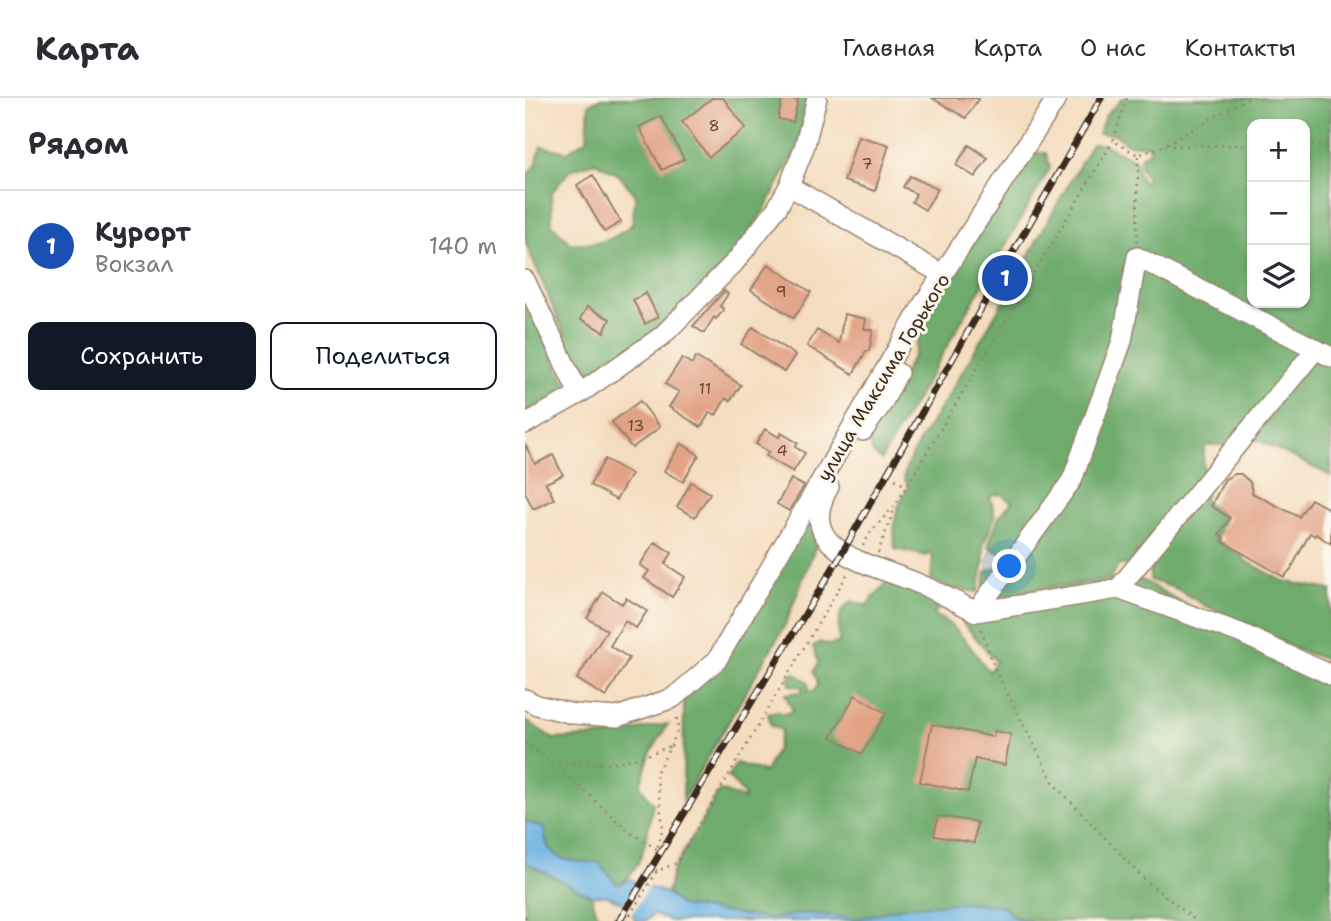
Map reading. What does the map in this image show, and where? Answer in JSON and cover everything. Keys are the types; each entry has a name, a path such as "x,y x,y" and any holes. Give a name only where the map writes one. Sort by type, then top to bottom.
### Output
{"street":[{"path":"525,424 579,394 661,336 735,262 777,208 789,186 804,148 817,98"},
{"name":"улица Максима Горького","path":"673,698 717,660 924,303 1057,98"},
{"path":"789,186 942,274"},
{"path":"976,612 1072,480 1122,341 1137,257 1323,353 1118,589"},
{"path":"525,280 579,394"},
{"path":"924,303 911,347 882,404 821,500 819,518 829,542 864,564 919,583 976,612 1118,589 1240,633 1331,675"},
{"path":"525,699 537,705 573,714 617,717 673,698"}],"path":[{"path":"626,921 657,871 677,863 864,564 905,485 1112,141 1128,98"},
{"path":"1112,141 1138,155 1163,146 1248,98"},
{"path":"1163,146 1247,145"},
{"path":"1310,145 1331,145"},
{"path":"1137,257 1138,155"},
{"path":"895,479 905,485"},
{"path":"864,564 870,533 896,503"},
{"path":"976,612 996,672 1055,785 1143,878 1196,921"},
{"path":"657,871 652,868 663,827 656,773 678,728 673,698"},
{"path":"525,742 628,831 657,849"},
{"path":"551,762 608,764 638,758 671,746"},
{"path":"615,921 655,858"},
{"path":"525,916 530,921"}],"green space":[{"path":"601,98 811,98 798,146 765,209 732,257 654,334 583,378 525,241 525,176 536,166 541,146 567,152 587,139 589,104","holes":["595,162 619,175 636,195 632,224 610,239 570,243 552,225 551,194 570,170"]},
{"path":"1123,98 1331,98 1331,476 1258,440 1229,445 1206,445 1203,460 1206,486 1204,501 1224,517 1216,540 1244,557 1244,560 1283,581 1331,590 1331,661 1292,648 1177,589 1150,580 1150,565 1137,553 1129,565 1119,565 1110,578 1032,589 1000,597 983,592 986,572 998,567 1003,556 988,546 999,517 1012,502 1001,494 990,496 995,517 983,545 984,560 978,592 948,588 931,579 933,556 895,549 896,516 909,486 904,477 909,461 1092,144 1103,144 1136,161 1143,183 1147,179 1140,167 1141,156 1149,152 1151,146 1127,144 1115,134 1098,134 1106,115"},
{"path":"1046,153 1050,168 881,460 872,452 868,436 915,353 924,318 1030,154"},
{"path":"525,298 568,388 525,413"},
{"path":"815,521 816,545 785,625 683,800 684,698 804,522"},
{"path":"1134,576 1196,610 1331,671 1331,921 1034,921 1015,918 1002,906 903,907 858,919 806,913 770,919 681,906 667,893 673,870 720,790 744,799 745,795 728,777 736,763 765,772 776,751 782,730 771,725 768,714 793,711 785,694 802,692 802,687 790,685 789,678 794,673 808,682 809,691 814,691 818,684 814,671 819,663 813,647 820,642 829,645 839,643 840,615 852,601 866,606 887,582 915,590 939,607 934,615 958,632 989,672 996,661 963,623 981,610 1001,601 1045,590"},
{"path":"525,720 554,739 606,736 668,724 650,754 640,786 653,803 643,849 634,870 618,885 598,862 578,862 554,854 545,839 544,827 525,822"},
{"path":"525,862 591,896 600,921 525,921"}],"water":[{"path":"525,822 544,827 549,848 561,858 578,862 598,862 618,885 630,879 667,893 681,906 770,919 806,913 858,919 903,907 969,902 1002,906 1015,918 1034,921 670,921 654,914 645,921 635,921 631,906 605,895 591,896 525,862"}],"pier":[{"path":"639,880 650,884 630,917 628,908 623,906"}],"building":[{"path":"712,98 723,98 746,128 709,157 682,122"},
{"path":"782,98 798,100 793,122 778,119"},
{"path":"932,98 979,98 966,118"},
{"path":"661,116 684,159 662,170 639,127"},
{"path":"858,136 889,145 875,191 844,181"},
{"path":"969,145 988,158 975,177 956,165"},
{"path":"593,175 621,222 604,232 577,185"},
{"path":"910,176 938,189 925,210 912,202 916,194 903,187"},
{"path":"768,264 811,292 794,318 751,290"},
{"path":"724,291 728,294 720,306 724,310 716,319 714,317 704,333 693,326"},
{"path":"646,293 658,317 645,324 633,300"},
{"path":"587,307 610,319 604,332 580,319"},
{"path":"844,314 866,319 864,329 873,330 869,351 866,351 853,374 807,346 817,330 839,343"},
{"path":"753,327 795,355 784,372 741,344"},
{"path":"696,357 741,385 730,401 726,398 716,415 710,412 701,427 669,407 679,392 665,384 682,358 692,364"},
{"path":"640,401 660,427 632,448 612,422"},
{"path":"765,429 779,437 781,433 798,443 795,447 805,453 793,472 766,456 769,452 756,444"},
{"path":"681,443 699,455 683,482 664,471"},
{"path":"525,444 535,464 553,455 563,475 546,483 554,499 533,509 525,492"},
{"path":"605,459 631,474 616,500 590,485"},
{"path":"1241,474 1250,482 1252,493 1299,517 1311,499 1331,510 1331,544 1310,533 1284,577 1222,541 1224,538 1219,534 1230,518 1211,506 1225,479"},
{"path":"791,479 804,486 789,511 777,504"},
{"path":"691,482 710,493 695,517 677,507"},
{"path":"655,542 672,553 665,564 685,577 672,597 644,578 649,571 640,565"},
{"path":"603,592 622,604 626,598 647,611 636,628 625,621 610,646 629,658 606,697 577,679 607,630 587,618"},
{"path":"855,695 886,713 862,754 831,737"},
{"path":"932,724 993,737 994,731 1011,734 1005,765 975,759 968,792 920,782"},
{"path":"938,816 977,822 974,843 934,836"}],"railway":[{"path":"619,921 842,553 1101,98"}],"place":[{"name":"Курорт","path":"1005,278"}]}
